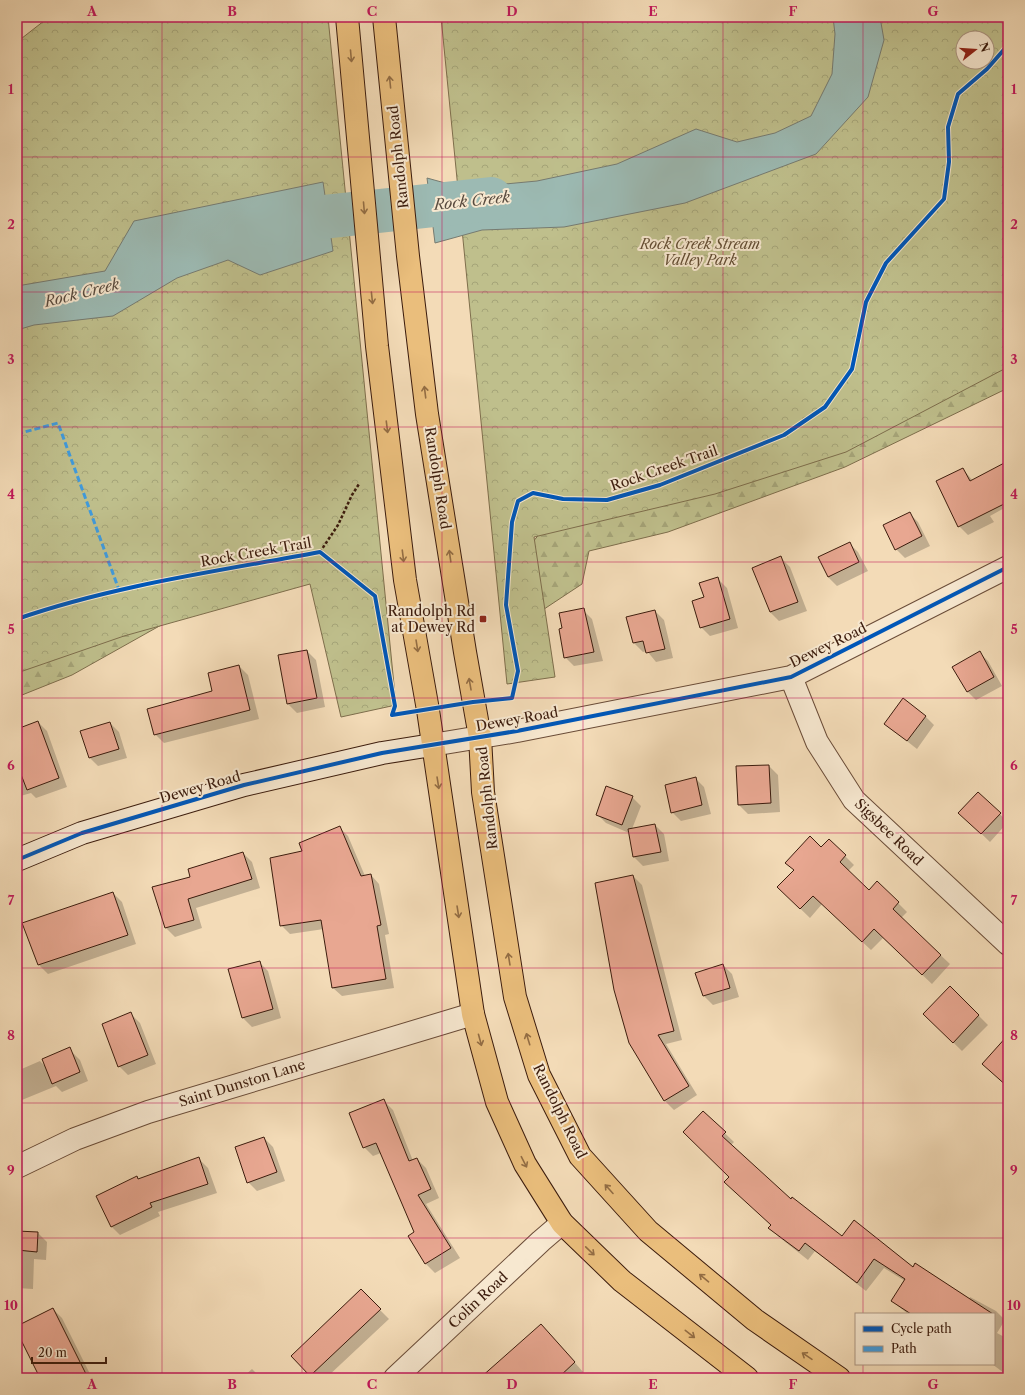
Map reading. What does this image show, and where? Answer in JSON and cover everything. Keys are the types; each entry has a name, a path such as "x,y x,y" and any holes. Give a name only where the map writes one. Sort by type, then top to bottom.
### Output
{"main road":[{"path":"347,17 368,259 406,580 473,1014 497,1102 525,1164 562,1223 622,1281 747,1378"},
{"name":"Randolph Road","path":"384,17 408,256 427,414 480,736 483,792 516,997 539,1075 580,1156 648,1232 755,1320 840,1378"}],"street":[{"name":"Dewey Road","path":"17,860 82,832 244,785 382,753 517,731 791,677 1008,567"},
{"name":"Sigsbee Road","path":"791,677 817,742 854,800 1008,944"},
{"name":"Saint Dunston Lane","path":"17,1167 75,1140 148,1112 473,1014"},
{"name":"Colin Road","path":"395,1378 562,1223"}],"path":[{"path":"320,552 338,525 352,495 359,484"}],"green space":[{"path":"49,17 328,17 396,705 341,717 310,584 124,636 17,673 17,42"},
{"name":"Rock Creek Stream Valley Park","path":"441,17 1008,17 1008,367 846,452 715,494 534,537 555,677 507,684"},
{"path":"1008,17 995,30 955,30 955,70 968,70 1008,132 1008,388 845,467 668,532 589,551 582,584 526,621 521,556 557,513 884,40"},
{"path":"17,611 179,615 72,675 17,697"}],"water":[{"path":"833,17 880,17 884,40 868,97 816,154 685,203 564,227 482,230 435,243 427,178 463,188 537,181 617,164 696,129 737,142 775,133 811,116 832,74 835,34"},
{"path":"323,182 333,251 260,275 228,260 177,278 113,316 34,325 17,330 17,286 105,271 134,221"}],"building":[{"path":"1008,461 1008,502 958,527 936,481 963,468 970,481"},
{"path":"910,512 922,536 895,550 883,525"},
{"path":"850,542 859,562 828,577 818,557"},
{"path":"781,556 798,602 770,612 752,568"},
{"path":"718,577 730,619 700,628 692,601 704,597 699,583"},
{"path":"584,608 594,652 564,658 559,629 562,628 559,613"},
{"path":"655,610 665,649 646,653 643,641 633,643 626,617"},
{"path":"307,650 317,698 287,704 278,655"},
{"path":"980,651 994,677 967,692 952,667"},
{"path":"239,665 250,710 154,735 147,709 212,691 208,673"},
{"path":"903,698 926,716 907,741 884,724"},
{"path":"38,721 59,778 27,790 17,764 17,729"},
{"path":"110,722 119,749 89,758 80,731"},
{"path":"769,765 771,803 738,805 736,766"},
{"path":"696,777 702,805 671,813 665,785"},
{"path":"606,786 633,796 622,825 596,815"},
{"path":"978,792 1001,813 981,834 958,813"},
{"path":"655,824 661,852 633,857 628,829"},
{"path":"340,826 361,876 371,874 381,925 377,926 386,979 332,988 321,920 280,926 270,858 302,851 299,843"},
{"path":"810,836 821,847 829,839 846,855 840,862 869,890 877,881 899,902 893,909 941,955 922,975 874,929 862,942 813,896 800,909 777,887 794,870 785,863"},
{"path":"243,852 252,879 188,899 194,920 165,928 152,887 190,877 188,869"},
{"path":"633,875 674,1031 658,1035 689,1086 664,1101 629,1043 614,990 595,883"},
{"path":"113,892 128,935 38,965 22,923"},
{"path":"260,961 273,1009 242,1018 228,969"},
{"path":"723,964 730,988 703,996 695,973"},
{"path":"950,986 979,1015 953,1043 923,1014"},
{"path":"131,1012 148,1055 118,1067 102,1024"},
{"path":"1008,1035 1008,1087 982,1064"},
{"path":"70,1047 80,1072 52,1084 42,1059"},
{"path":"384,1099 409,1161 417,1158 431,1189 418,1195 451,1248 425,1264 408,1236 414,1232 376,1143 363,1148 349,1113"},
{"path":"703,1111 726,1132 722,1136 791,1199 792,1197 842,1236 854,1220 913,1267 915,1263 991,1313 909,1313 891,1301 905,1279 874,1259 857,1283 805,1243 799,1251 768,1228 771,1225 724,1182 729,1177 683,1132"},
{"path":"264,1137 277,1172 247,1183 235,1147"},
{"path":"199,1157 208,1184 150,1203 152,1207 111,1227 96,1196 137,1176 138,1179"},
{"path":"17,1231 38,1232 37,1252 17,1250"},
{"path":"361,1289 381,1309 310,1376 291,1356"},
{"path":"53,1308 88,1378 40,1378 17,1332 17,1326"},
{"path":"541,1324 575,1362 558,1378 480,1378"}],"waterway":[{"name":"Rock Creek","path":"267,223 491,199"}],"marked path":[{"path":"17,434 58,423 119,590"}],"cycle path":[{"name":"Rock Creek Trail","path":"17,619 54,607 129,588 320,552 375,596 395,706 392,715 473,702 512,698 518,671 506,605 512,522 518,501 533,493 563,499 607,500 660,485 784,435 825,407 852,369 866,302 886,263 944,199 949,162 948,127 958,94 987,69 1008,45"},
{"path":"17,860 82,833 244,785 382,753 517,731 791,677 1008,567"}],"place":[{"name":"Randolph Rd at Dewey Rd","path":"483,619"}]}
